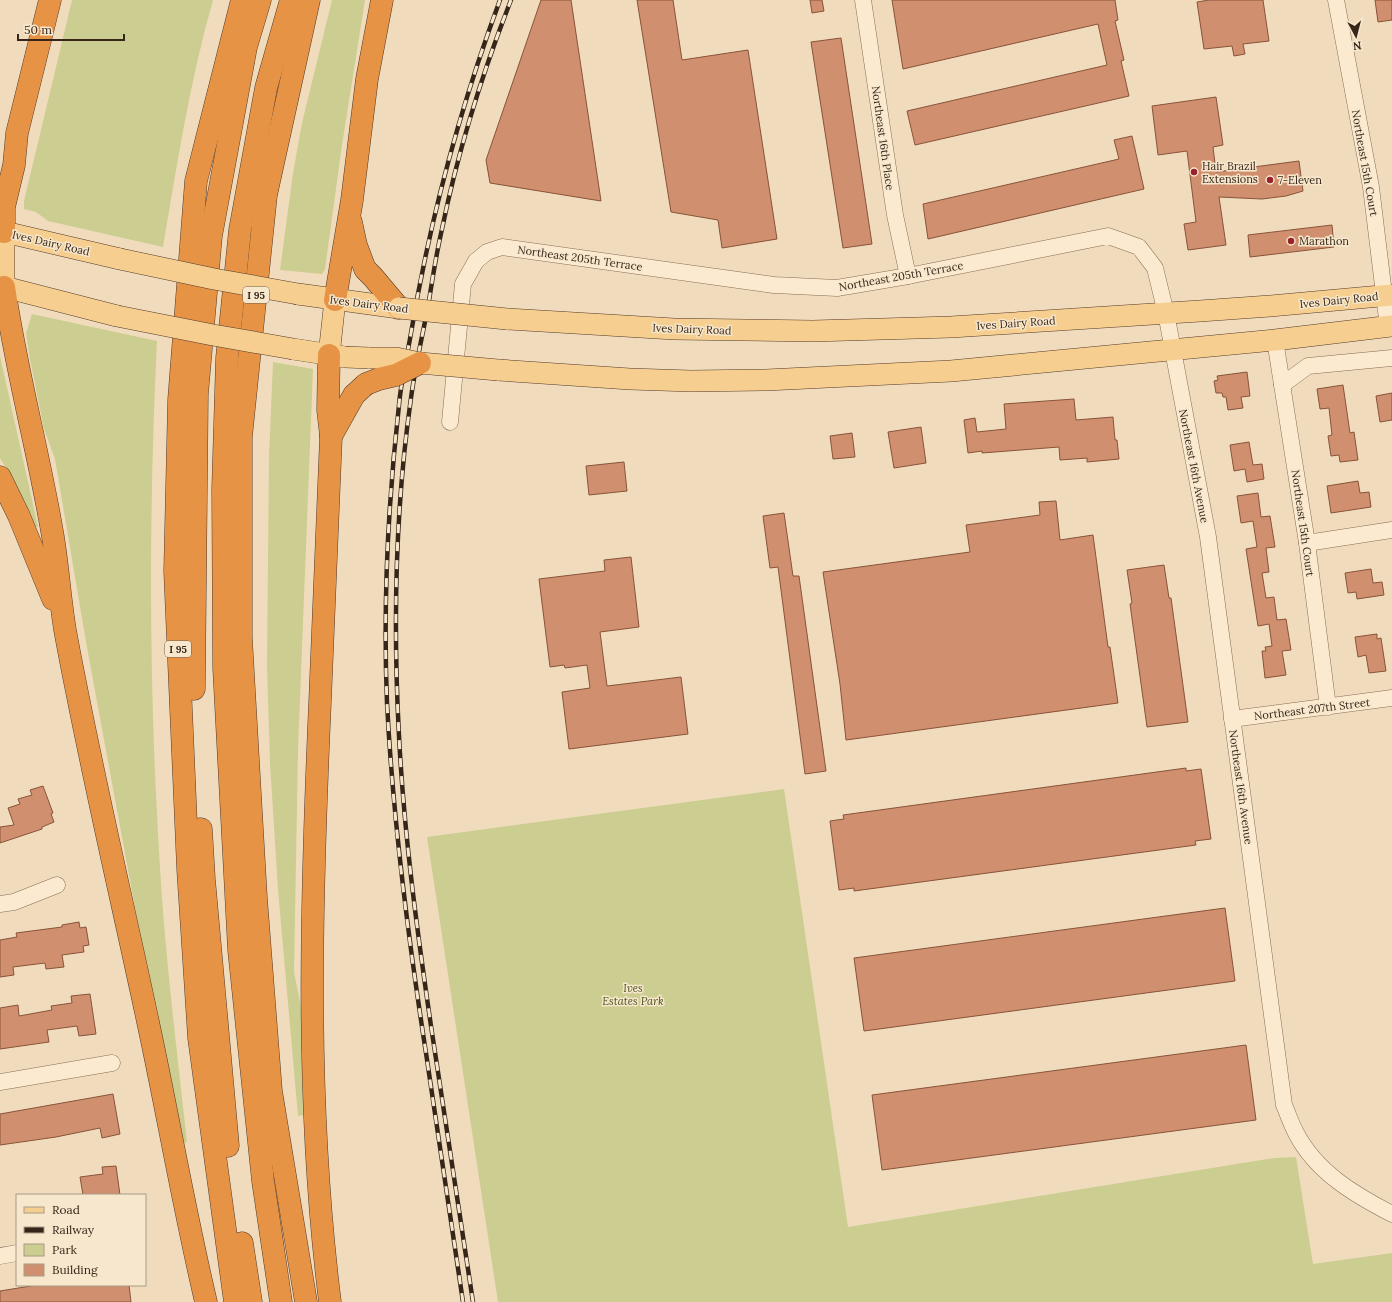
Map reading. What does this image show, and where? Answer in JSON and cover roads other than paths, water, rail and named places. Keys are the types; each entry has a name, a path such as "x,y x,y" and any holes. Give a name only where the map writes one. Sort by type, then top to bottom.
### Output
{"highway":[{"path":"2,231 4,207 14,165 17,133 50,0"},
{"name":"I 95","path":"235,1302 199,1038 188,869 175,572 179,400 196,181 242,0"},
{"path":"251,1302 229,1161 204,879 194,693 197,394 211,236 246,47 260,0"},
{"path":"281,1302 263,1181 239,950 224,668 223,489 227,358 240,230 266,88 291,0"},
{"name":"I 95","path":"306,1302 272,1091 256,898 241,624 241,437 266,195 309,0"},
{"path":"335,300 349,213 367,79 382,0"},
{"path":"0,149 17,133"},
{"path":"349,213 356,245 365,269 373,277 389,307"},
{"path":"2,286 53,537 65,628 113,864 148,1022 195,1256 206,1302"},
{"path":"329,355 328,410 331,436 314,832 311,955 314,1099 320,1194 330,1302"},
{"path":"331,436 354,395 366,384 396,375 420,364"},
{"path":"0,477 22,523 65,628"}],"main road":[{"name":"Ives Dairy Road","path":"2,231 120,260 214,279 335,300 507,319 674,329 814,331 951,327 1270,306 1388,295"},
{"path":"2,231 2,286 117,316 293,349 329,355 396,358 420,364 498,370 630,379 691,381 766,380 951,372 1276,340 1390,326"},
{"path":"329,355 335,300"}],"street":[{"name":"Northeast 16th Place","path":"863,0 894,215 908,276"},
{"name":"Northeast 15th Court","path":"1336,0 1371,187 1388,295 1390,326"},
{"name":"Northeast 205th Terrace","path":"450,422 463,284 476,261 487,252 502,247 774,285 837,288 908,276 1108,236 1139,247 1155,268 1166,313"},
{"name":"Northeast 16th Avenue","path":"1166,313 1208,537 1284,1105 1296,1134 1313,1158 1333,1178 1364,1200 1392,1214"},
{"name":"Northeast 15th Court","path":"1276,340 1307,542 1328,707"},
{"path":"1282,385 1308,366 1392,358"},
{"path":"1307,542 1392,530"},
{"name":"Northeast 207th Street","path":"1232,719 1392,698"},
{"path":"0,904 14,902 57,885"},
{"path":"0,1082 112,1064"},
{"path":"0,1256 16,1253"}],"railway":[{"path":"463,1302 413,966 397,835 387,703 387,554 395,442 400,396 427,248 459,123 485,41 500,0"},
{"path":"473,1302 426,990 408,846 401,773 397,694 397,567 402,482 411,398 438,248 448,200 463,142 490,56 511,0"}],"place":[{"name":"Hair Brazil Extensions","path":"1194,172"},
{"name":"7-Eleven","path":"1270,180"},
{"name":"Marathon","path":"1291,241"}],"park label":[{"name":"Ives Estates Park","path":"633,994"}]}
